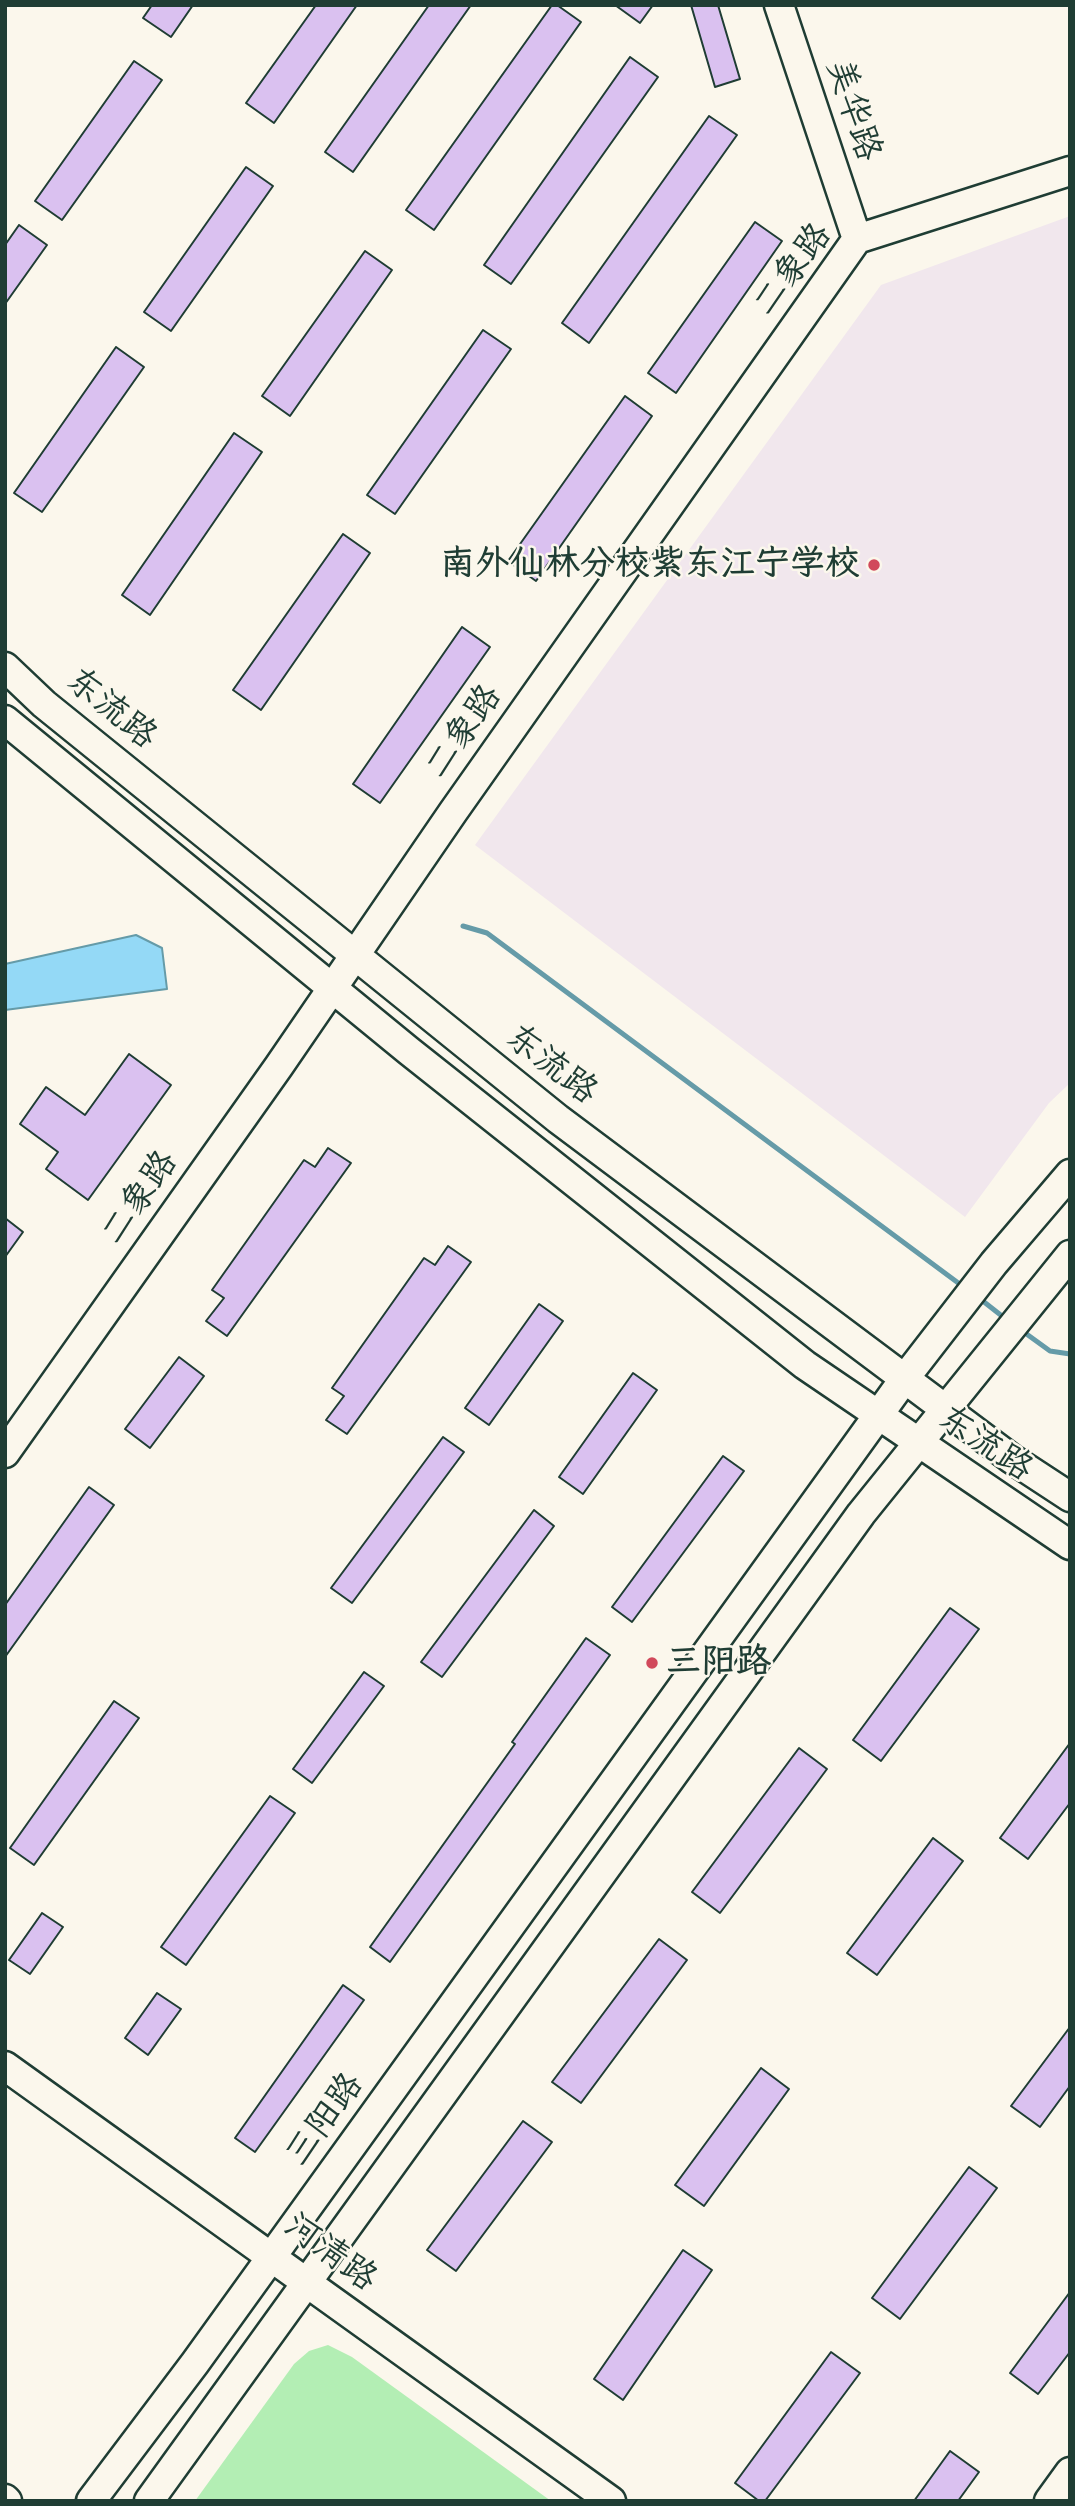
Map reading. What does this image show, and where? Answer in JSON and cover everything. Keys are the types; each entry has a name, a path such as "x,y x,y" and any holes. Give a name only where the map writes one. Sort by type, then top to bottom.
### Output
{"main road":[{"name":"美华路","path":"779,5 857,239"},
{"name":"二象路","path":"5,1453 857,239 1070,171"},
{"name":"东流路","path":"5,667 44,704 558,1119 1012,1459 1070,1497"},
{"name":"东流路","path":"5,720 332,988 805,1365 1070,1545"},
{"name":"三阳路","path":"91,2501 195,2363 905,1378 994,1264 1070,1174"},
{"path":"149,2501 861,1514 1070,1255"},
{"name":"河清路","path":"5,2066 611,2501"},
{"path":"1049,2501 1070,2472"}],"shaded area":[{"name":"南外仙林分校紫东江宁学校","path":"1070,216 1070,1083 1049,1103 965,1217 475,845 881,285"}],"green space":[{"path":"328,2345 352,2357 551,2501 195,2501 294,2364 309,2351"}],"water":[{"path":"136,935 162,948 167,989 5,1010 5,964"}],"building":[{"path":"152,5 193,5 171,37 143,18"},
{"path":"316,5 357,5 274,123 246,103"},
{"path":"429,5 471,5 353,172 325,152"},
{"path":"552,5 557,5 581,22 434,230 406,210"},
{"path":"615,5 653,5 640,23"},
{"path":"691,5 718,5 740,79 715,87"},
{"path":"630,57 658,77 511,284 484,265"},
{"path":"134,61 162,80 62,220 35,201"},
{"path":"709,116 737,135 589,343 562,323"},
{"path":"246,167 273,186 171,331 144,312"},
{"path":"755,222 782,241 676,393 648,373"},
{"path":"19,225 47,245 5,304 5,245"},
{"path":"365,251 392,270 290,416 262,396"},
{"path":"483,330 511,349 395,514 367,495"},
{"path":"116,347 144,367 42,512 14,493"},
{"path":"625,396 652,416 536,581 508,561"},
{"path":"234,433 262,452 150,615 122,595"},
{"path":"343,534 370,553 261,710 233,690"},
{"path":"462,627 490,647 380,803 353,784"},
{"path":"129,1054 171,1085 88,1200 46,1169 58,1152 20,1124 46,1087 85,1115"},
{"path":"328,1148 351,1163 227,1336 206,1321 224,1298 212,1290 304,1160 315,1167"},
{"path":"5,1218 23,1232 5,1257"},
{"path":"448,1246 471,1262 347,1434 326,1420 344,1396 332,1388 424,1258 435,1265"},
{"path":"539,1304 563,1321 489,1425 465,1408"},
{"path":"179,1357 204,1376 150,1448 125,1429"},
{"path":"633,1373 657,1390 583,1494 559,1477"},
{"path":"443,1437 464,1452 352,1603 331,1588"},
{"path":"723,1456 744,1471 632,1622 612,1607"},
{"path":"89,1487 114,1505 5,1657 5,1605"},
{"path":"534,1510 554,1526 442,1677 421,1662"},
{"path":"950,1608 979,1629 881,1761 853,1740"},
{"path":"586,1638 610,1655 390,1962 370,1947 515,1744 512,1742"},
{"path":"364,1672 384,1686 312,1783 293,1769"},
{"path":"114,1701 139,1718 34,1865 10,1848"},
{"path":"1070,1743 1070,1803 1028,1859 1000,1838"},
{"path":"799,1748 827,1769 720,1913 692,1892"},
{"path":"270,1796 295,1813 186,1965 161,1947"},
{"path":"933,1838 963,1861 877,1975 847,1953"},
{"path":"42,1913 63,1927 30,1974 9,1960"},
{"path":"659,1939 687,1960 581,2103 552,2082"},
{"path":"343,1985 364,2000 255,2152 235,2138"},
{"path":"157,1993 181,2009 148,2055 125,2038"},
{"path":"1070,2027 1070,2086 1040,2127 1011,2106"},
{"path":"761,2068 789,2089 704,2206 675,2185"},
{"path":"523,2121 552,2142 456,2271 427,2250"},
{"path":"969,2167 997,2188 900,2319 872,2298"},
{"path":"683,2250 712,2270 623,2400 594,2379"},
{"path":"1070,2292 1070,2352 1038,2394 1010,2373"},
{"path":"831,2352 860,2373 765,2501 759,2501 735,2483"},
{"path":"950,2451 979,2472 958,2501 914,2501"}],"waterway":[{"path":"463,926 487,933 965,1288"},
{"path":"979,1298 1007,1320"},
{"path":"1021,1330 1050,1351 1070,1354"}],"place":[{"name":"南外仙林分校紫东江宁学校","path":"874,565"},
{"name":"三阳路","path":"652,1663"}]}
